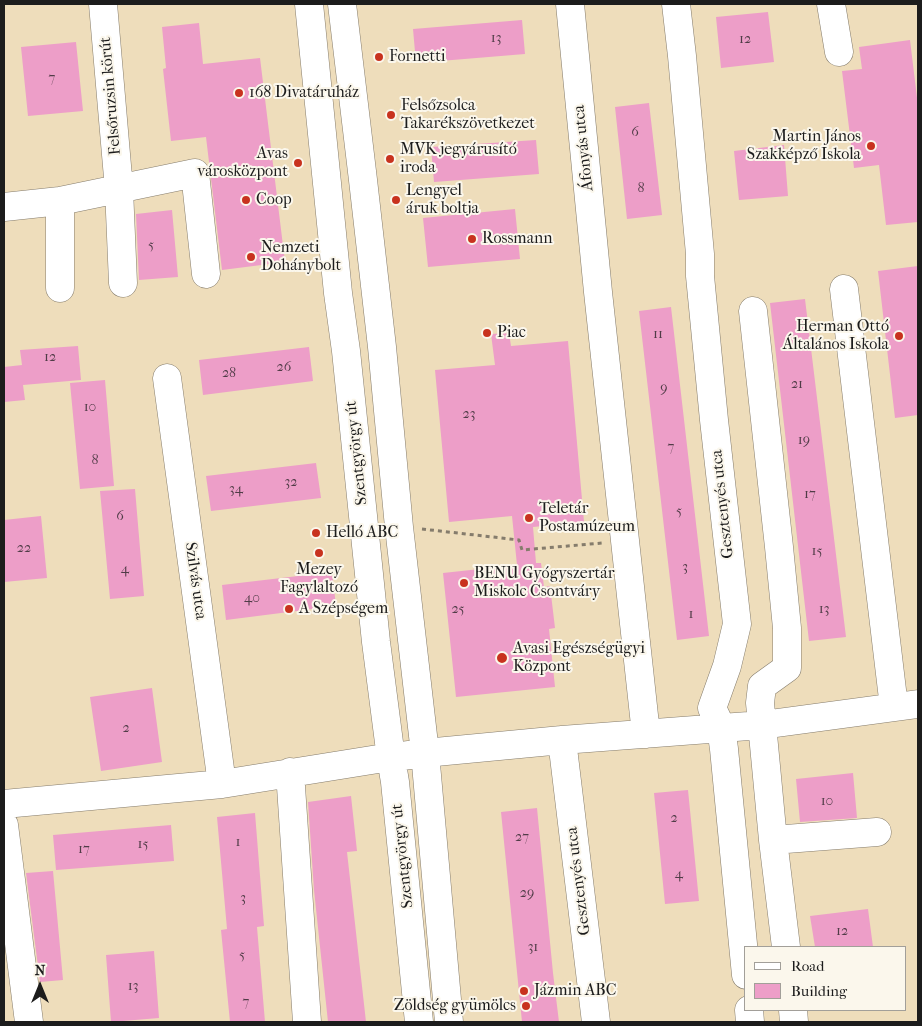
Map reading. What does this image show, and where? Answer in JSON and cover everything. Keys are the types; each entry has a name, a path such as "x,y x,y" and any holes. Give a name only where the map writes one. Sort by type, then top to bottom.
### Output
{"street":[{"name":"Felsőruzsin körút","path":"103,4 119,189 123,284"},
{"name":"Szentgyörgy út","path":"309,4 338,293 346,351 376,642 395,782 419,1022"},
{"name":"Szentgyörgy út","path":"342,4 382,347 399,527 425,753 449,1022"},
{"name":"Áfonyás utca","path":"570,4 625,541"},
{"name":"Gesztenyés utca","path":"676,4 714,420 737,624 727,666 712,708 721,727 744,954"},
{"path":"831,4 838,52"},
{"path":"4,207 60,201 194,173 206,274"},
{"path":"60,201 60,288"},
{"path":"4,804 222,784 290,772 425,753 562,740 762,725 906,705 844,289"},
{"path":"753,311 787,628 787,668 762,686 760,703 773,840 786,946"},
{"path":"346,351 382,347"},
{"name":"Szilvás utca","path":"167,378 222,784"},
{"path":"625,541 646,734"},
{"name":"Gesztenyés utca","path":"562,740 596,1022"},
{"path":"290,772 307,1022"},
{"path":"4,825 30,1022"},
{"path":"773,840 877,832"}],"path":[{"path":"399,527 520,540 522,550 625,541"}],"building":[{"path":"768,12 774,62 721,68 716,17"},
{"path":"522,20 525,54 416,63 413,29"},
{"path":"199,23 203,64 260,58 285,262 222,270 206,137 171,141 163,69 166,68 162,27"},
{"path":"910,40 918,106 918,222 886,225 879,165 854,168 842,71 862,69 859,47"},
{"path":"76,42 83,111 28,116 21,47"},
{"path":"649,103 662,215 627,219 615,107"},
{"path":"536,140 539,174 434,182 431,147"},
{"path":"784,145 788,196 739,200 734,151"},
{"name":"Rossmann","path":"515,209 520,259 428,267 423,218"},
{"path":"172,210 178,277 139,280 136,214"},
{"name":"Herman Ottó Általános Iskola","path":"918,266 918,415 895,418 878,271"},
{"path":"805,299 846,637 809,641 770,303"},
{"path":"671,307 709,636 677,640 639,311"},
{"path":"509,333 511,346 568,341 584,522 533,527 536,563 541,563 544,587 550,586 555,628 549,629 555,687 456,697 443,573 517,565 512,516 449,522 435,370 495,365 491,334"},
{"path":"78,346 81,380 23,385 25,400 4,402 4,367 22,365 20,350"},
{"path":"309,347 313,381 203,395 199,360"},
{"path":"105,380 114,486 80,489 70,383"},
{"path":"316,463 321,498 211,511 206,476"},
{"path":"135,489 144,596 110,599 100,491"},
{"path":"41,516 47,578 4,582 4,520"},
{"path":"332,572 336,606 226,620 222,585"},
{"path":"152,688 162,762 101,771 90,697"},
{"path":"853,773 857,818 800,822 796,779"},
{"path":"688,790 699,901 665,904 654,793"},
{"path":"351,796 357,851 347,852 366,1022 328,1022 314,890 308,802"},
{"path":"537,808 559,1022 522,1022 501,812"},
{"path":"255,813 264,926 257,927 265,1022 230,1022 221,930 227,929 217,817"},
{"path":"171,825 174,861 56,870 53,835"},
{"path":"53,871 63,980 40,982 26,873"},
{"path":"868,909 873,946 815,946 810,916"},
{"path":"154,951 159,1018 111,1022 106,955"}],"place":[{"name":"Fornetti","path":"379,57"},
{"name":"168 Divatáruház","path":"239,93"},
{"name":"Felsőzsolca Takarékszövetkezet","path":"391,115"},
{"name":"Martin János Szakképző Iskola","path":"871,146"},
{"name":"MVK jegyárusító iroda","path":"390,159"},
{"name":"Avas városközpont","path":"298,163"},
{"name":"Coop","path":"246,200"},
{"name":"Lengyel áruk boltja","path":"396,200"},
{"name":"Rossmann","path":"472,239"},
{"name":"Nemzeti Dohánybolt","path":"251,257"},
{"name":"Piac","path":"487,333"},
{"name":"Herman Ottó Általános Iskola","path":"899,336"},
{"name":"Teletár Postamúzeum","path":"529,518"},
{"name":"Helló ABC","path":"316,533"},
{"name":"Mezey Fagylaltozó","path":"319,553"},
{"name":"BENU Gyógyszertár Miskolc Csontváry","path":"464,583"},
{"name":"A Szépségem","path":"289,609"},
{"name":"Avasi Egészségügyi Központ","path":"502,658"},
{"name":"Jázmin ABC","path":"524,991"},
{"name":"Zöldség gyümölcs","path":"526,1006"}]}
